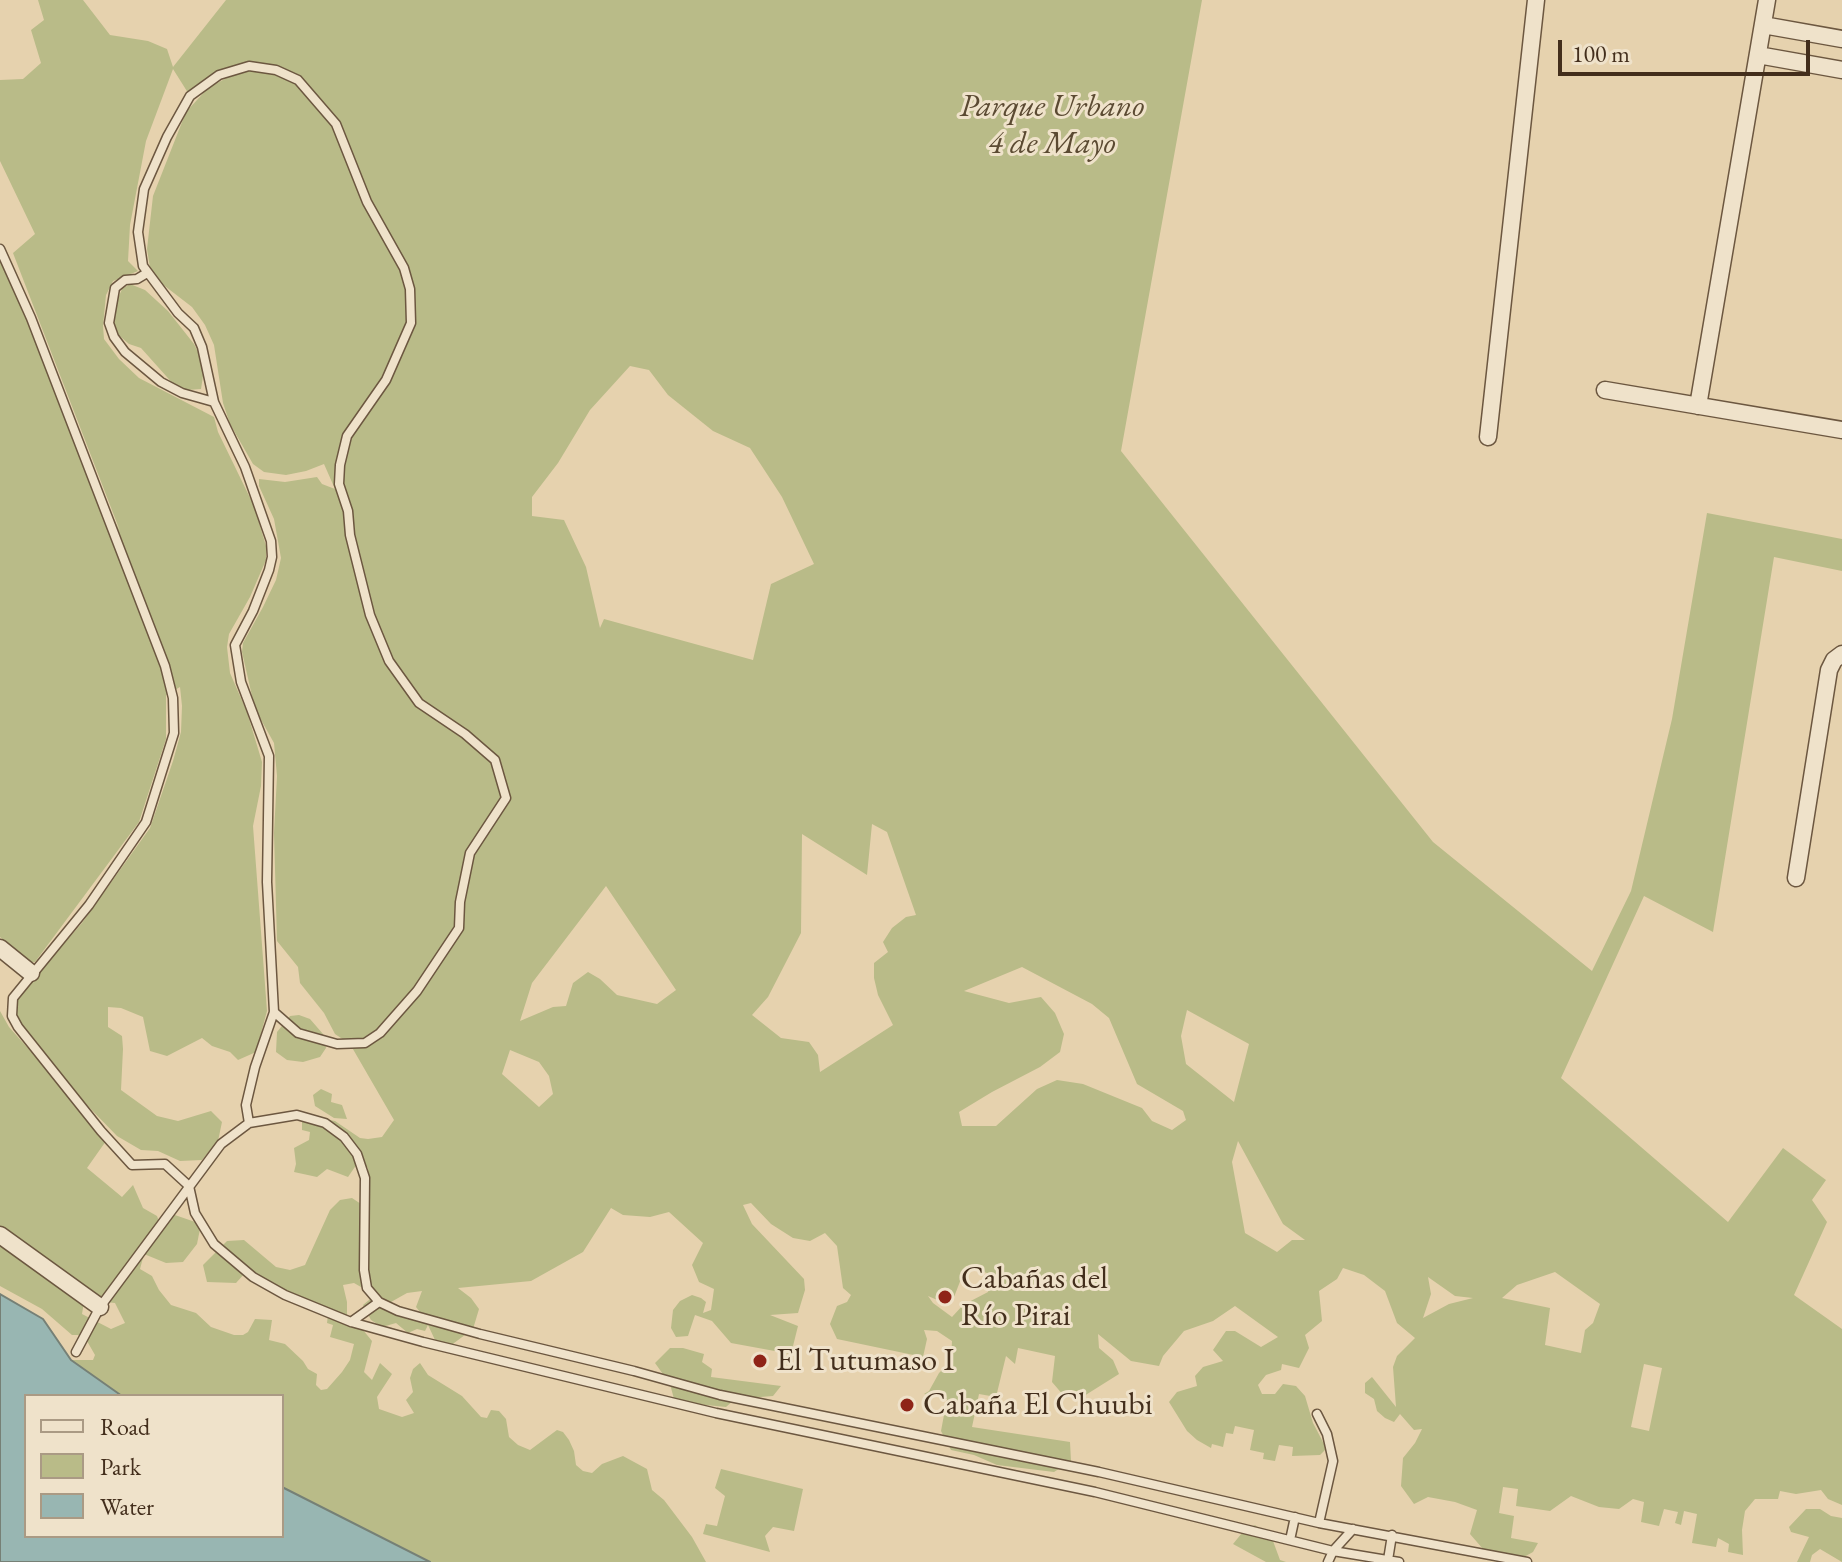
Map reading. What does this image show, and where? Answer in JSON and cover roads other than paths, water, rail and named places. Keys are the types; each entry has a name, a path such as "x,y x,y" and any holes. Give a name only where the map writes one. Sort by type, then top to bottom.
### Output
{"street":[{"path":"1488,437 1536,0"},
{"path":"1698,406 1767,0"},
{"path":"1763,25 1842,39"},
{"path":"1758,55 1842,70"},
{"path":"1605,390 1842,430"},
{"path":"1796,878 1829,670 1834,660 1842,654"},
{"path":"0,948 31,973"},
{"path":"0,1235 100,1307"}],"lane":[{"path":"249,1123 246,1105 274,1012 267,882 269,756 241,682 235,645 269,570 271,541 245,467 214,402 202,347 194,328 178,313 147,273 143,266 138,232 144,189 167,137 190,96 219,75 249,66 276,70 298,80 336,124 367,202 404,268 410,289 411,323 386,380 347,436 339,484 348,511 350,535 370,615 389,661 419,703 465,734 495,760 506,798 470,853 460,902 459,928 417,991 380,1033 365,1043 337,1044 298,1033 274,1012"},
{"path":"0,249 44,350 165,666 173,698 174,733 146,822 89,905 13,998 12,1016 101,1131 132,1165 165,1164 189,1186 195,1213 214,1244 253,1277 285,1295 351,1322 716,1413 1065,1486 1333,1551 1399,1562"},
{"path":"147,273 137,279 125,280 115,288 109,323 114,337 133,359 161,382 182,393 214,402"},
{"path":"76,1352 100,1307 221,1144 249,1123 297,1115 325,1123 344,1137 357,1154 365,1178 364,1270 367,1288 379,1302 398,1311 720,1395 1070,1467 1319,1523 1527,1562"},
{"path":"351,1322 379,1302"},
{"path":"477,1355 480,1334"},
{"path":"1317,1414 1327,1434 1333,1461 1319,1523"},
{"path":"836,1438 840,1420"},
{"path":"1065,1486 1070,1467"},
{"path":"1290,1540 1295,1517"},
{"path":"1328,1562 1333,1551 1353,1529"},
{"path":"1388,1560 1392,1535"},
{"path":"1461,1549 1463,1562"}],"water":[{"path":"0,1294 43,1319 71,1360 119,1394 24,1394 24,1538 284,1538 284,1488 430,1562 0,1562"}],"place":[{"name":"Cabañas del Río Pirai","path":"945,1297"},
{"name":"El Tutumaso I","path":"760,1361"},
{"name":"Cabaña El Chuubi","path":"907,1405"}],"park label":[{"name":"Parque Urbano 4 de Mayo","path":"1052,126"}]}
